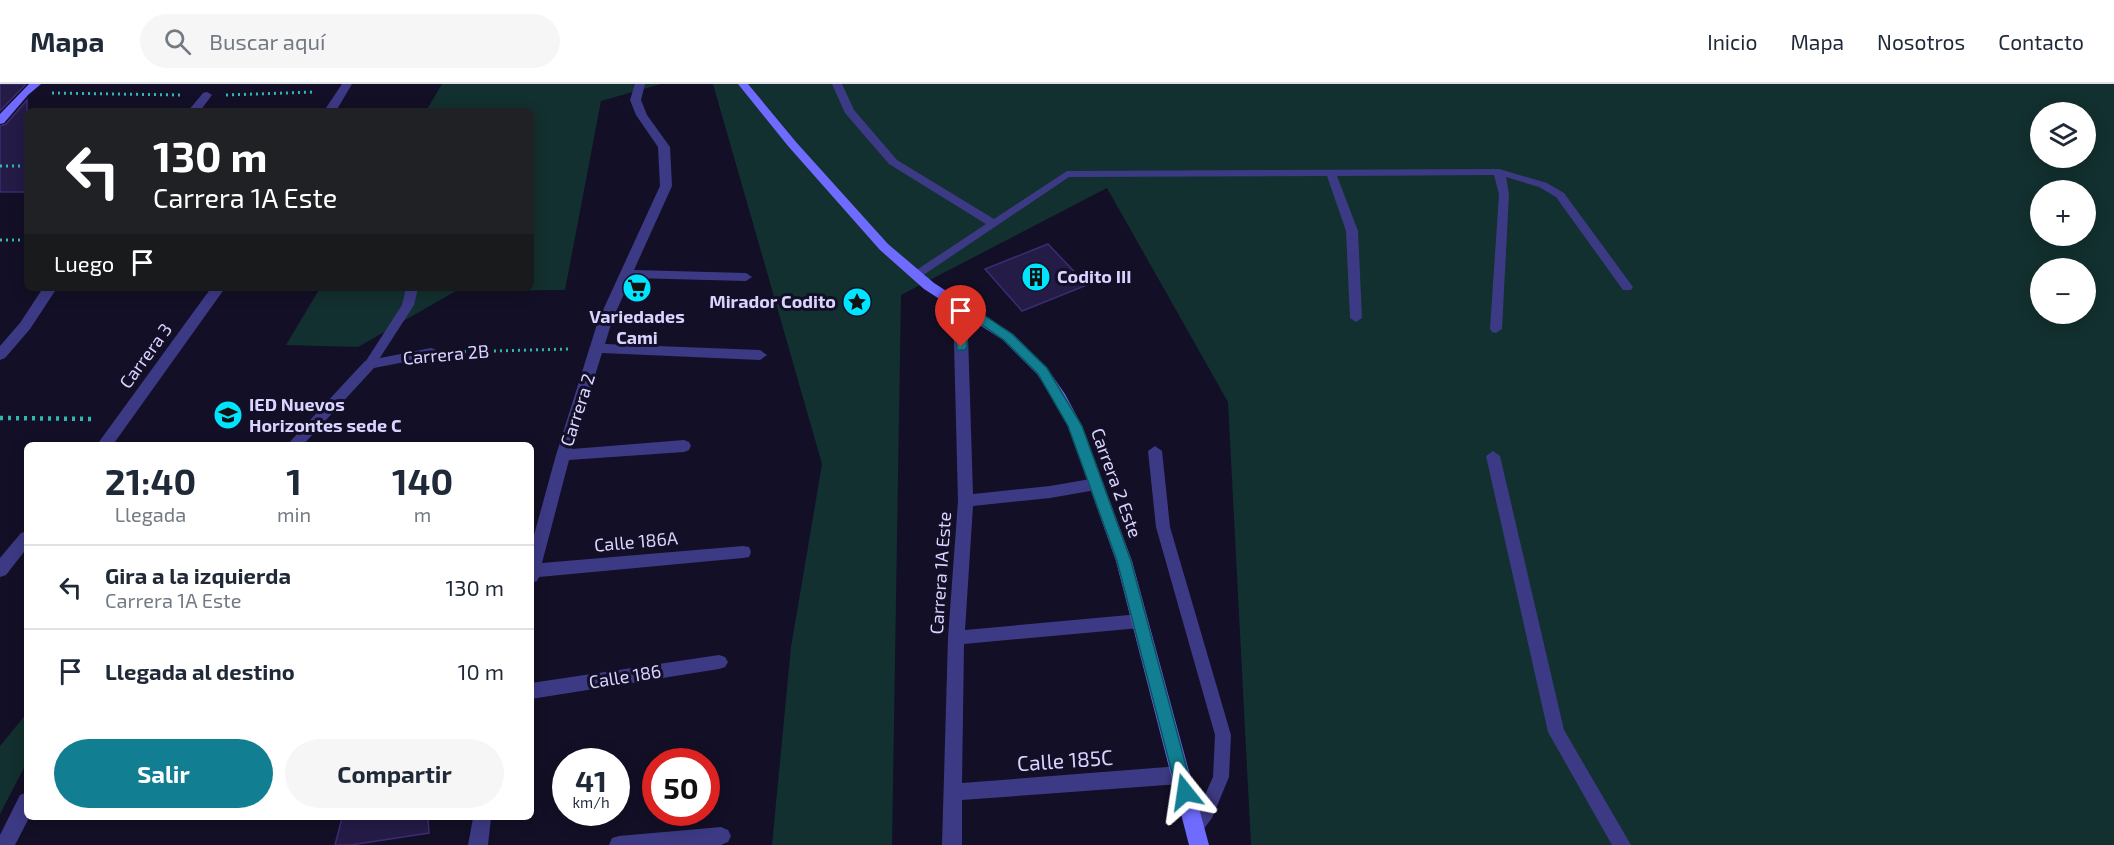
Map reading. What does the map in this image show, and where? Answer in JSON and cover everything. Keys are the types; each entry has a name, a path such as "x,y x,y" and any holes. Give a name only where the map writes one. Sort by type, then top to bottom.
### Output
{"main road":[{"path":"0,121 24,93 36,84"},
{"name":"Carrera 2 Este","path":"743,84 792,144 884,247 916,276 960,303 1008,337 1042,371 1075,426 1124,561 1199,845"}],"street":[{"path":"332,108 347,84"},
{"name":"Carrera 2","path":"534,565 563,455 605,321 666,186 663,144 647,125 636,106 637,88 640,84"},
{"path":"196,108 207,95"},
{"path":"626,274 746,277"},
{"path":"0,354 25,326 48,291"},
{"name":"Carrera 3","path":"106,442 216,291"},
{"name":"Carrera 1A Este","path":"952,845 956,638 966,501 960,303"},
{"path":"598,348 760,355"},
{"name":"Carrera 2B","path":"370,364 431,353"},
{"path":"297,442 370,364"},
{"path":"563,455 684,446"},
{"path":"966,501 1050,492 1096,484"},
{"path":"0,570 24,541"},
{"name":"Calle 186A","path":"534,573 743,552"},
{"path":"956,638 1140,621"},
{"name":"Calle 186","path":"534,691 720,663"},
{"name":"Calle 185C","path":"953,792 1180,775"},
{"path":"5,845 24,807"},
{"path":"478,845 482,820"},
{"path":"620,845 721,836"}],"lane":[{"path":"837,84 849,111 893,162 993,223"},
{"path":"916,276 1067,174 1499,172 1543,185 1560,195 1627,287"},
{"path":"1496,329 1504,194 1499,172"},
{"path":"1331,174 1352,231 1356,318"},
{"path":"370,364 408,305 411,291"},
{"path":"1155,451 1163,527 1223,735 1221,777 1206,812 1194,828"},
{"path":"1493,456 1556,732 1622,845"}],"path":[{"path":"0,166 24,166"},
{"path":"0,240 24,240"},
{"name":"Carrera 2B","path":"431,353 598,348"},
{"path":"0,418 125,419"}],"green space":[{"path":"442,84 661,84 601,101 565,290 534,290 534,108 428,108"},
{"path":"713,84 2114,84 2114,845 1251,845 1228,402 1107,188 901,295 892,845 772,845 791,647 822,464"},
{"path":"318,291 456,291 358,347 286,345"},
{"path":"24,717 24,768 0,814 0,746"}],"building":[{"path":"0,84 26,84 0,111"},
{"path":"27,100 27,108 24,108 24,192 0,192 0,126 6,124"},
{"name":"Codito III","path":"1048,244 1087,285 1022,311 985,269"},
{"path":"341,820 428,820 429,833 351,845 335,845"}],"place":[{"name":"Codito III","path":"1036,277"},
{"name":"Variedades Cami","path":"637,288"},
{"name":"Mirador Codito","path":"857,302"},
{"name":"IED Nuevos Horizontes sede C","path":"228,415"}],"route":[{"path":"961,347 960,303 1008,337 1042,371 1075,426 1124,561 1185,792"}]}
